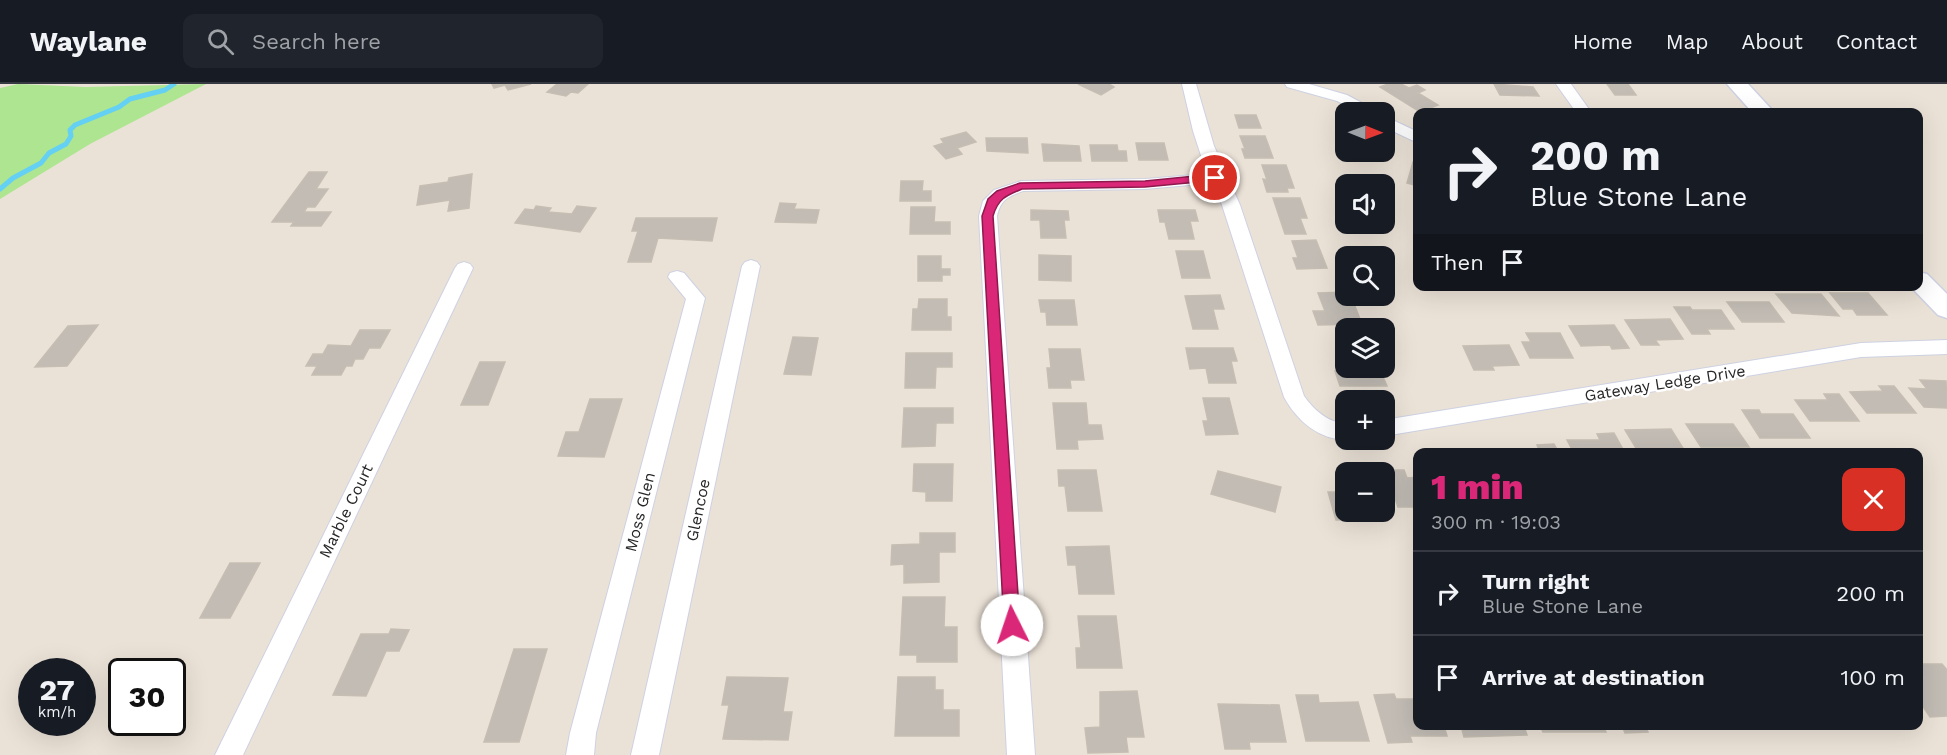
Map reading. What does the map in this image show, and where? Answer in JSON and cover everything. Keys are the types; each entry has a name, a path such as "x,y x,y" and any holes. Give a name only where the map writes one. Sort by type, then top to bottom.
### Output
{"street":[{"path":"1190,84 1200,135 1215,178 1231,205 1294,397 1302,410 1318,423 1335,431"},
{"path":"1292,84 1350,102"},
{"path":"1563,84 1581,108"},
{"path":"1737,84 1759,108"},
{"path":"1395,126 1413,136"},
{"path":"1021,755 988,216 992,201 1000,194 1020,186 1156,184 1215,178"},
{"name":"Glencoe","path":"645,755 751,266"},
{"name":"Marble Court","path":"229,755 464,268"},
{"name":"Moss Glen","path":"580,755 583,733 696,298 677,277"},
{"path":"1923,285 1947,309"},
{"name":"Gateway Ledge Drive","path":"1395,426 1861,350 1947,346"}],"green space":[{"path":"18,84 85,87 206,84 90,144 0,199 0,88"}],"building":[{"path":"492,84 531,84 508,90 505,85 494,88"},
{"path":"557,84 588,84 578,93 571,92 566,96 547,92"},
{"path":"1078,84 1109,84 1114,87 1101,95"},
{"path":"1388,84 1401,84 1409,88 1417,85 1425,90 1418,93 1438,105 1430,108 1414,108 1380,87"},
{"path":"1494,84 1533,87 1539,96 1500,95"},
{"path":"1607,84 1628,84 1636,95 1615,95"},
{"path":"1235,115 1256,115 1261,128 1239,128"},
{"path":"966,132 976,142 957,148 962,154 946,159 934,146 944,143 941,139"},
{"path":"1240,136 1265,136 1273,158 1245,158 1242,149 1245,149"},
{"path":"986,138 1027,138 1028,153 987,151"},
{"path":"1136,143 1164,143 1168,160 1139,160"},
{"path":"1042,144 1079,146 1081,161 1044,161"},
{"path":"1090,145 1117,145 1118,151 1126,151 1127,161 1092,161"},
{"path":"1413,162 1413,185 1407,183"},
{"path":"1262,165 1286,165 1294,188 1287,188 1288,192 1267,192 1263,179 1267,180"},
{"path":"309,172 327,172 316,189 328,189 315,207 307,207 304,212 331,212 321,226 291,226 294,222 272,222"},
{"path":"472,174 469,208 448,211 450,200 417,205 420,186 448,182 449,178"},
{"path":"901,181 923,181 922,191 931,191 931,201 900,201"},
{"path":"1273,198 1300,198 1307,218 1300,218 1306,234 1285,234"},
{"path":"780,203 796,204 794,209 819,210 816,223 775,222"},
{"path":"536,206 551,208 548,212 572,214 577,206 596,208 580,232 515,223 525,209 534,210"},
{"path":"911,207 935,207 934,222 950,222 950,234 910,234"},
{"path":"1031,210 1068,211 1069,220 1064,220 1066,238 1041,238 1040,220 1031,220"},
{"path":"1158,210 1195,210 1198,221 1190,221 1194,239 1169,239 1165,222 1160,222"},
{"path":"636,218 717,218 712,241 658,238 651,262 628,262 638,231 632,231"},
{"path":"1316,240 1327,268 1297,269 1293,258 1298,258 1292,241"},
{"path":"1176,251 1203,251 1210,278 1182,278"},
{"path":"1039,255 1071,256 1071,281 1039,280"},
{"path":"918,256 941,256 941,269 950,269 950,275 942,275 942,281 918,281"},
{"path":"1335,292 1335,306 1355,306 1360,318 1335,318 1335,325 1318,325 1313,311 1325,311 1318,293"},
{"path":"1830,293 1868,293 1887,315 1857,315 1853,309 1843,309"},
{"path":"1776,294 1821,294 1839,316 1792,313"},
{"path":"1220,295 1224,309 1213,309 1218,329 1193,329 1185,296"},
{"path":"919,299 947,299 947,317 951,317 951,330 912,330 913,309 918,309"},
{"path":"1039,300 1074,300 1077,325 1047,325 1046,312 1041,312"},
{"path":"1727,302 1769,302 1784,322 1742,322"},
{"path":"1674,307 1690,307 1692,310 1721,310 1734,329 1707,329 1710,334 1692,334"},
{"path":"1670,319 1683,339 1655,340 1659,345 1641,345 1625,320"},
{"path":"98,325 67,366 35,367 68,326"},
{"path":"1614,325 1629,348 1612,349 1610,345 1581,346 1569,326"},
{"path":"360,330 390,330 380,348 369,348 363,359 355,359 352,366 346,366 341,375 312,375 317,366 306,366 313,354 323,354 328,345 351,346"},
{"path":"1526,333 1560,333 1573,358 1530,358 1522,342 1531,342"},
{"path":"793,337 818,338 811,375 784,374"},
{"path":"1509,345 1519,365 1492,366 1494,370 1474,370 1463,346"},
{"path":"1186,348 1233,348 1237,361 1231,361 1236,383 1209,383 1206,368 1190,369"},
{"path":"1049,349 1080,349 1084,380 1070,380 1071,388 1049,388 1047,368 1051,368"},
{"path":"906,353 952,353 952,367 936,367 935,388 905,388"},
{"path":"480,362 505,362 488,405 461,405"},
{"path":"1337,378 1383,378 1387,386 1340,386"},
{"path":"1920,380 1946,381 1947,408 1924,407 1909,388 1927,389"},
{"path":"1879,386 1894,386 1916,413 1867,413 1850,392 1883,391"},
{"path":"1824,394 1839,394 1859,421 1810,421 1795,400 1828,400"},
{"path":"1203,398 1229,398 1238,434 1206,435 1203,421 1208,421"},
{"path":"590,399 622,399 604,457 558,456 566,432 579,432"},
{"path":"1053,403 1086,403 1088,425 1101,425 1103,439 1077,440 1078,449 1057,449"},
{"path":"904,408 953,408 953,423 936,423 935,446 902,447"},
{"path":"1742,410 1759,410 1761,414 1793,414 1810,438 1760,438"},
{"path":"1686,424 1733,424 1749,447 1701,447"},
{"path":"1671,429 1683,448 1636,448 1625,430"},
{"path":"1614,433 1622,448 1571,448 1567,440 1600,440 1597,434"},
{"path":"1554,444 1556,448 1538,448 1537,445"},
{"path":"914,464 953,464 952,501 926,501 926,492 913,491"},
{"path":"1058,470 1096,470 1102,511 1068,511 1065,486 1059,486"},
{"path":"1395,470 1404,470 1407,478 1413,477 1413,507 1398,507 1395,498"},
{"path":"1218,471 1281,487 1275,512 1211,494"},
{"path":"1328,492 1335,492 1335,516"},
{"path":"920,533 955,533 955,552 939,552 939,582 904,583 904,564 891,565 892,545 920,544"},
{"path":"1109,546 1114,594 1079,594 1076,565 1068,565 1066,547"},
{"path":"230,563 260,563 230,618 200,618"},
{"path":"903,597 945,597 944,627 957,627 957,662 917,662 917,655 900,655"},
{"path":"1078,616 1116,616 1122,668 1077,668 1076,648 1081,648"},
{"path":"391,629 409,630 399,651 386,651 366,696 333,695 361,634 389,634"},
{"path":"514,649 547,649 519,742 484,742"},
{"path":"1923,664 1942,664 1947,670 1947,716 1930,717 1923,706"},
{"path":"727,677 788,678 783,712 792,712 788,740 723,739 729,705 722,705"},
{"path":"898,677 935,677 935,690 943,690 943,710 959,710 959,736 895,736"},
{"path":"1137,691 1144,737 1126,737 1128,752 1088,753 1085,728 1100,727 1100,692"},
{"path":"1394,694 1396,699 1413,699 1413,730 1445,730 1447,736 1410,736 1412,742 1388,743 1374,695"},
{"path":"1296,695 1318,695 1319,703 1358,702 1369,741 1306,741"},
{"path":"1218,704 1279,705 1286,742 1249,742 1250,749 1225,749"},
{"path":"1462,730 1525,730 1527,735 1464,737"},
{"path":"1542,730 1605,730 1606,732 1543,732"},
{"path":"1624,730 1647,730 1648,732 1625,733"}],"waterway":[{"path":"0,189 13,178 41,163 49,153 66,144 71,136 70,130 75,125 119,107 130,99 165,90 174,84"}],"route":[{"path":"1012,625 988,216 992,201 1000,194 1020,186 1176,183 1215,178"}]}
